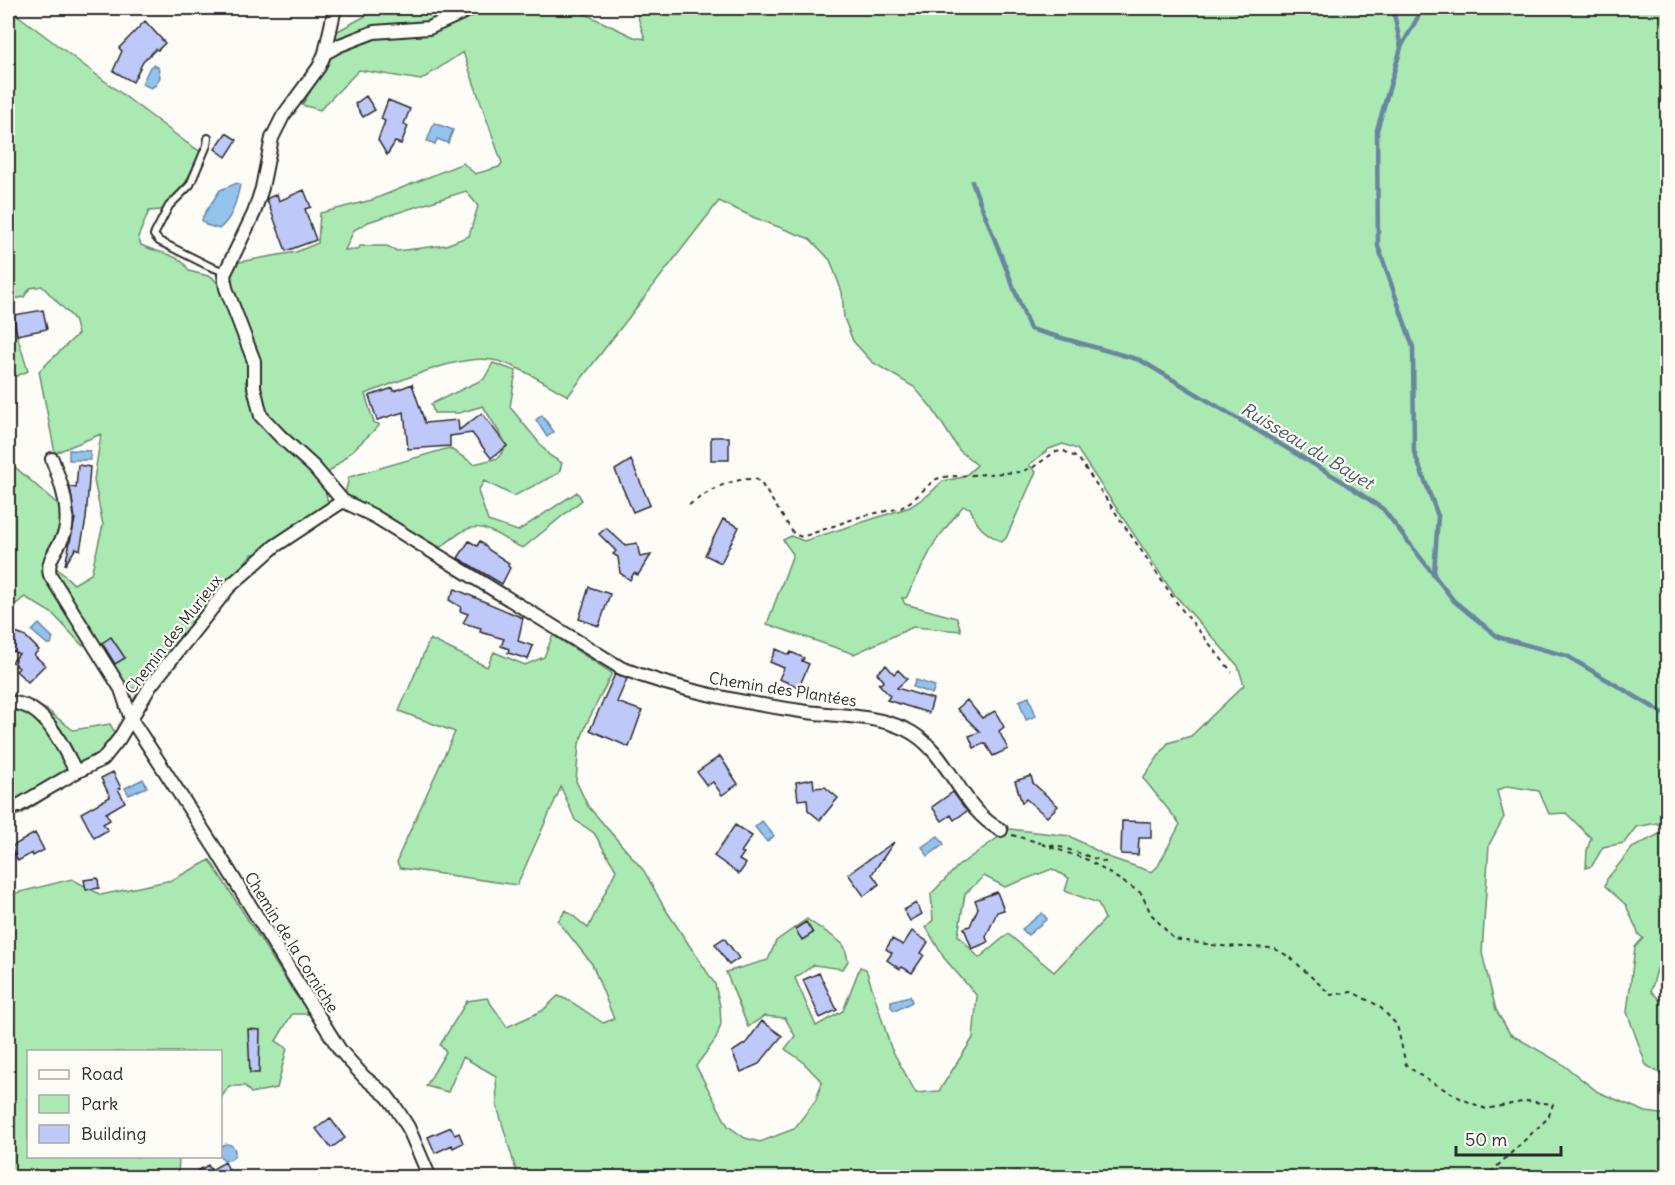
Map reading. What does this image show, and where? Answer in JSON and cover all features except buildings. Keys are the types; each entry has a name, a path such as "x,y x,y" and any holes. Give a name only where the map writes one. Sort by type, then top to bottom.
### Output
{"street":[{"path":"335,8 320,67 276,129 254,213 225,272 226,288 254,362 254,387 261,416 314,467 343,501"},
{"path":"325,53 374,32 429,28 473,8"},
{"name":"Chemin de la Corniche","path":"52,459 62,486 67,526 62,541 49,563 48,572 121,689 131,719 218,853 340,1050 364,1077 387,1096 408,1127 430,1178"},
{"name":"Chemin des Murieux","path":"8,809 18,806 103,759 119,740 151,685 234,581 256,561 295,532 343,501"},
{"name":"Chemin des Plantées","path":"343,501 374,516 621,668 638,675 721,698 882,721 917,735 939,756 983,819 1001,830"},
{"path":"8,703 14,702 32,709 46,722 57,735 76,772"}],"lane":[{"path":"208,138 190,185 169,206 154,235 159,241 225,272"}],"path":[{"path":"689,505 713,488 744,479 756,479 761,483 794,534 802,537 862,516 901,508 934,480 942,477 1019,472 1032,468 1055,452 1064,451 1079,459 1179,606 1232,672"},
{"path":"1001,830 1088,860 1141,893 1151,914 1174,939 1220,946 1273,948 1290,957 1331,995 1352,992 1379,1006 1397,1025 1406,1065 1462,1099 1485,1109 1527,1101 1553,1104 1548,1118 1490,1174 1489,1178"},
{"path":"1042,844 1064,848 1107,863"}],"green space":[{"path":"8,8 201,152 185,183 161,210 149,211 138,237 141,245 180,260 189,271 212,277 219,285 231,268 239,262 296,252 318,243 320,213 372,200 463,163 475,174 499,167 502,163 463,52 421,80 359,70 320,110 302,105 329,60 334,33 367,15 409,8 527,8 579,11 634,37 645,39 635,8 1667,8 1668,953 1662,952 1651,991 1667,1007 1665,1038 1667,1040 1667,1078 1646,1065 1627,1012 1635,947 1643,938 1639,935 1626,905 1605,886 1607,879 1632,848 1665,831 1657,823 1636,827 1624,843 1603,847 1592,866 1586,868 1587,850 1591,838 1566,813 1549,814 1539,791 1507,786 1497,791 1504,817 1489,845 1482,953 1496,1010 1510,1034 1561,1063 1598,1092 1646,1112 1667,1115 1667,1177 518,1177 497,1106 496,1076 463,1057 448,1092 426,1086 446,1052 440,1045 467,1001 487,998 507,1027 542,1011 558,996 570,1001 603,1023 614,1019 592,964 558,921 566,910 588,928 616,870 594,833 575,820 561,787 517,885 400,868 397,863 399,855 455,732 399,711 430,639 487,667 494,652 525,665 544,657 553,635 612,673 579,744 576,781 588,806 644,871 664,907 715,984 721,1024 716,1039 696,1066 728,1126 745,1138 760,1142 794,1129 816,1100 822,1082 801,1060 785,1049 795,1036 785,1018 764,1016 748,1027 726,972 768,960 776,941 807,919 842,943 848,961 843,969 814,965 795,978 816,1026 843,1011 860,967 866,969 891,1048 916,1093 939,1091 973,1038 977,996 944,958 926,927 933,920 931,894 958,866 1010,829 1070,836 1108,857 1152,872 1158,866 1180,824 1143,778 1168,743 1191,736 1244,685 1238,666 1173,593 1077,449 1063,444 1049,449 1029,465 1036,472 1006,538 1002,542 982,529 970,508 963,506 935,542 906,598 902,598 905,604 957,618 961,631 913,627 854,654 767,624 793,554 783,540 791,536 804,541 910,507 943,481 964,477 977,465 959,450 932,408 914,387 872,362 853,341 844,318 842,292 830,260 810,239 755,218 719,201 568,396 525,372 498,361 483,359 466,361 431,369 365,394 374,423 379,426 326,475 265,410 259,394 245,381 256,413 268,430 324,485 328,503 256,554 252,554 206,607 141,689 128,688 95,640 82,645 53,614 25,597 8,610 8,461 61,507 58,532 43,567 54,566 74,584 91,574 103,525 94,480 101,434 55,453 39,371 78,334 74,319 42,286 30,288 24,297 8,300","holes":["466,191 478,206 469,236 446,245 397,251 387,246 360,246 358,250 345,250 354,230 368,222","1052,869 1069,878 1065,891 1098,903 1105,919 1054,972 1008,934 979,958 958,935 965,894 984,876 1005,887"]},
{"path":"8,306 28,371 17,376 8,369"},
{"path":"493,363 516,371 510,407 549,455 562,463 559,473 514,496 484,481 478,491 488,521 518,531 577,492 582,500 523,548 480,528 465,530 441,547 424,540 345,494 349,477 449,448 474,464 498,458 507,445 483,406 459,413 434,413 431,404 484,379"},
{"path":"8,692 47,710 73,730 110,724 117,736 107,750 83,766 68,784 21,814 8,818 8,756 13,744 8,735"},
{"path":"210,860 295,994 311,1014 292,1014 276,1041 287,1048 277,1088 251,1093 245,1086 229,1086 222,1096 222,1050 27,1050 27,1158 179,1158 178,1177 8,1177 8,895 72,879 101,895 172,880"}],"water":[{"path":"153,65 158,67 160,77 156,85 151,88 142,84"},
{"path":"434,123 453,130 448,143 437,139 435,144 427,141"},
{"path":"237,183 240,185 228,220 219,229 206,225 202,220 203,216 220,190"},
{"path":"542,415 554,432 547,437 536,420"},
{"path":"69,450 90,451 90,460 69,460"},
{"path":"39,624 53,638 51,644 47,644 32,631"},
{"path":"916,680 935,686 932,694 913,687"},
{"path":"1029,697 1036,716 1026,720 1019,701"},
{"path":"143,779 147,787 129,795 125,788"},
{"path":"762,821 774,836 767,842 755,827"},
{"path":"938,836 944,844 928,856 922,847"},
{"path":"1042,913 1047,919 1028,935 1022,929"},
{"path":"910,996 912,1002 897,1010 891,1007 891,1001"},
{"path":"224,1145 230,1145 234,1149 234,1155 230,1159 222,1157"}],"waterway":[{"path":"1393,8 1401,48 1377,130 1378,246 1413,347 1414,452 1438,516 1434,573"},
{"path":"1401,47 1423,8"},
{"name":"Ruisseau du Bayet","path":"972,182 1030,329 1140,360 1340,480 1383,509 1454,601 1498,637 1567,656 1668,716"}]}
